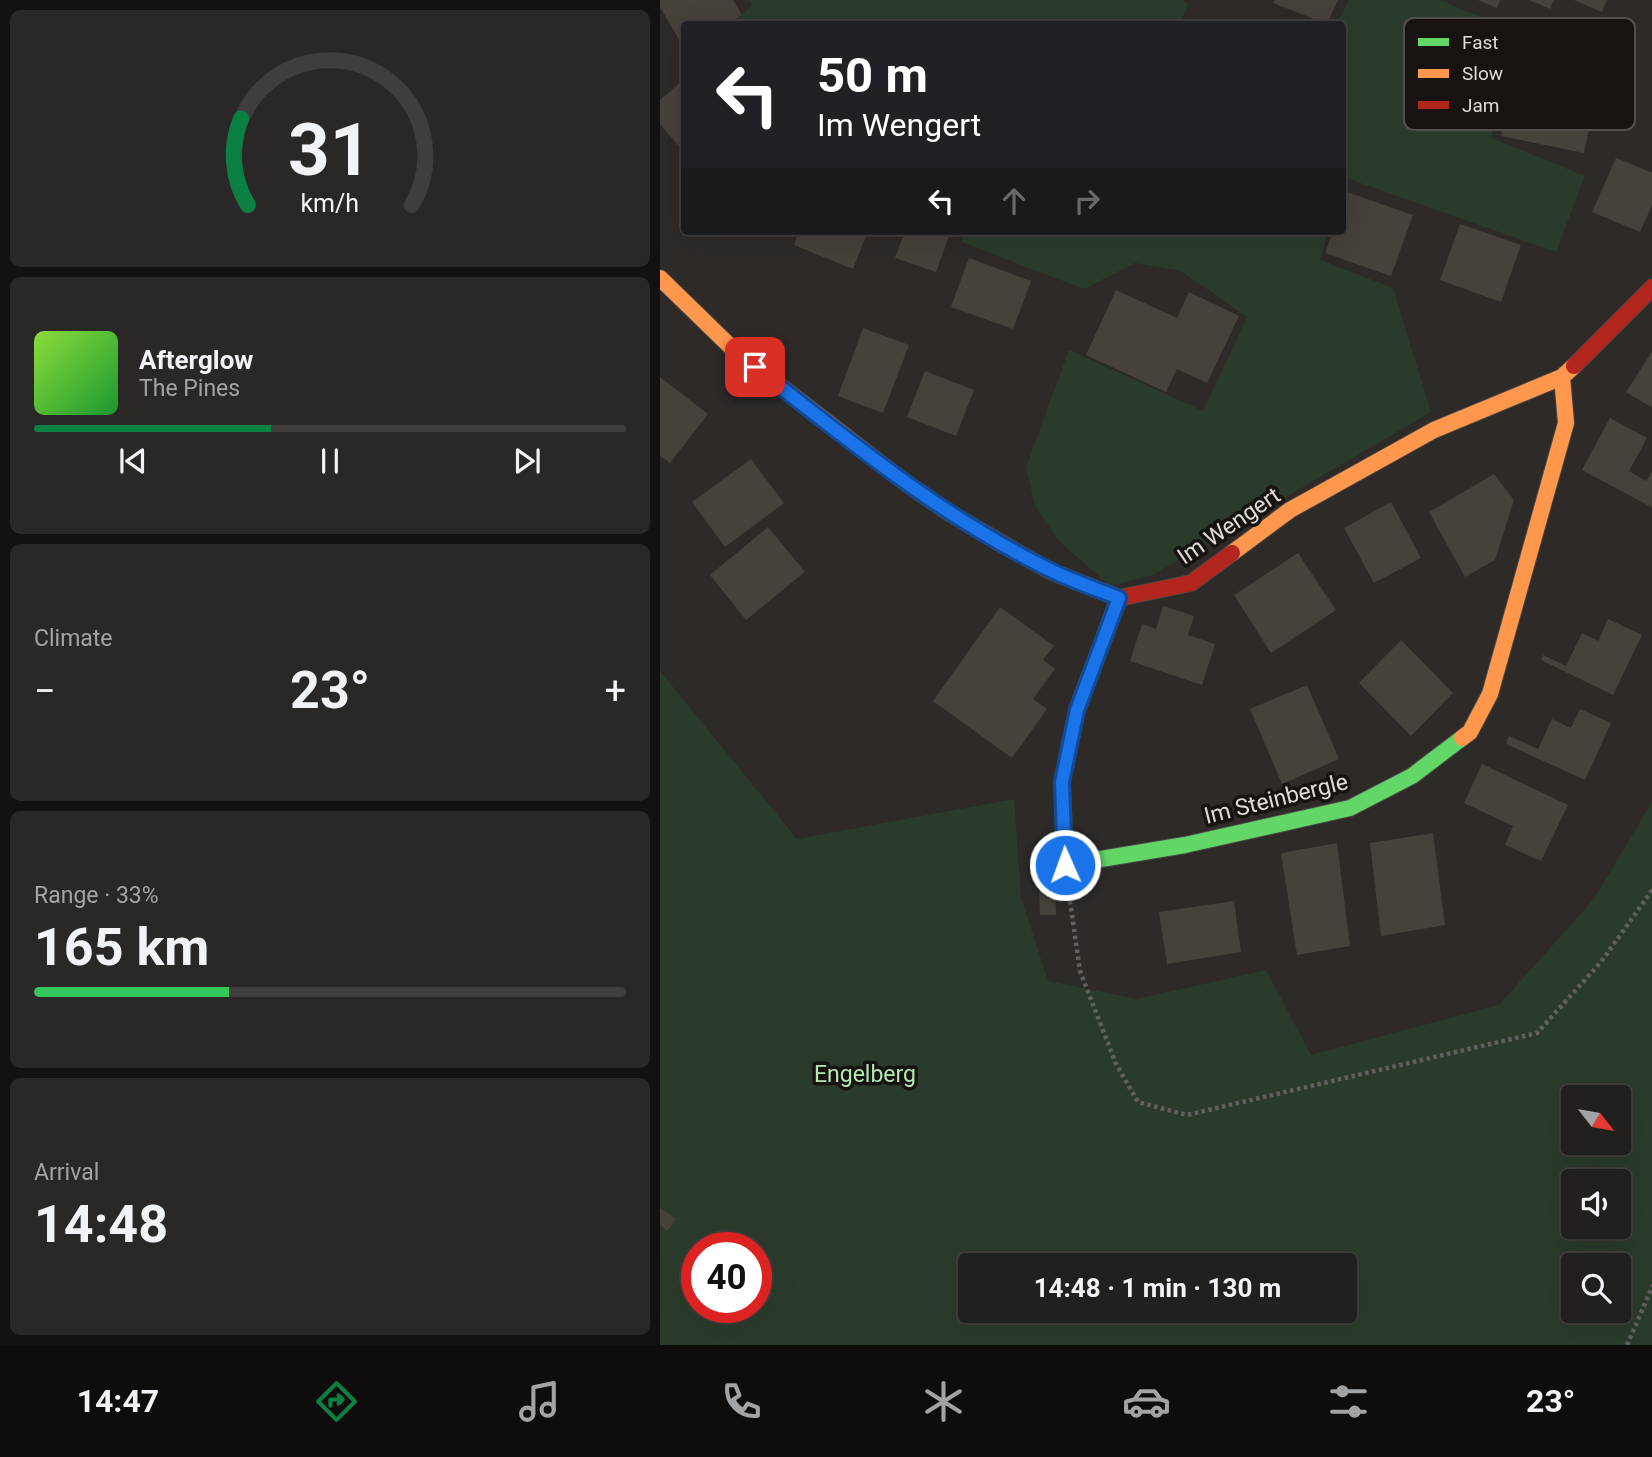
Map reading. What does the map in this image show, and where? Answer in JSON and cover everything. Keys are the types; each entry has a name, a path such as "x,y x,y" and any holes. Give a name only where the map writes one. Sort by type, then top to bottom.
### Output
{"street":[{"path":"660,278 735,352 884,468 948,512 1050,571 1119,598 1077,710 1062,782 1065,865"},
{"name":"Im Wengert","path":"1119,598 1191,583 1302,503 1434,430 1562,377 1600,343 1652,286"},
{"name":"Im Steinbergle","path":"1065,865 1185,845 1350,808 1412,776 1470,732 1490,694 1566,423 1562,377"}],"path":[{"path":"1065,865 1080,971 1116,1064 1138,1102 1187,1115 1537,1033 1601,962 1652,889"},
{"path":"1627,1345 1652,1285"}],"green space":[{"path":"749,0 1182,0 1189,4 1181,21 736,21 752,5"},
{"path":"1349,0 1440,0 1483,18 1404,18 1404,130 1493,130 1491,138 1585,176 1556,252 1346,178 1346,21 1338,21"},
{"path":"964,235 1328,235 1320,260 1393,288 1431,412 1153,575 1110,586 1058,540 1035,506 1026,467 1069,350 1203,411 1247,317 1181,271 1135,263 1084,289 961,242"},
{"name":"Engelberg","path":"660,671 797,839 1014,799 1021,897 1048,981 1137,999 1266,970 1311,1055 1499,1005 1594,899 1652,802 1652,1345 660,1345"}],"building":[{"path":"660,0 733,0 742,15 732,21 681,21 681,43 660,7"},
{"path":"1275,0 1338,0 1328,21 1319,21 1273,3"},
{"path":"1478,0 1500,0 1497,8"},
{"path":"1529,0 1554,0 1550,9"},
{"path":"1574,0 1607,0 1602,12"},
{"path":"681,82 681,148 660,124 660,100"},
{"path":"1502,130 1589,130 1584,153 1501,136"},
{"path":"1616,158 1653,173 1653,203 1640,232 1592,212"},
{"path":"1347,192 1413,215 1391,276 1325,253 1332,235 1346,235"},
{"path":"1460,224 1521,245 1501,302 1440,280"},
{"path":"798,235 866,235 853,269 794,245"},
{"path":"904,235 950,235 936,272 895,258"},
{"path":"969,258 1031,281 1013,329 951,307"},
{"path":"1116,290 1177,318 1189,292 1239,316 1207,383 1177,369 1166,392 1086,355"},
{"path":"863,328 909,345 883,413 838,396"},
{"path":"1653,350 1653,408 1626,392"},
{"path":"925,371 974,390 956,436 907,417"},
{"path":"660,377 708,414 670,463 660,456"},
{"path":"1610,418 1647,438 1629,471 1646,481 1653,470 1653,508 1582,470"},
{"path":"751,459 784,503 725,547 692,502"},
{"path":"1494,474 1514,500 1495,560 1465,577 1429,512"},
{"path":"1391,502 1421,558 1374,583 1344,528"},
{"path":"768,527 805,572 746,620 710,575"},
{"path":"1298,553 1336,610 1271,653 1234,595"},
{"path":"1163,606 1194,616 1188,635 1215,644 1202,685 1130,661 1142,624 1156,629"},
{"path":"1000,607 1054,646 1043,660 1055,669 1033,699 1047,709 1012,758 933,701"},
{"path":"1608,619 1642,635 1613,695 1541,660 1543,655 1566,666 1582,633 1598,641"},
{"path":"1401,640 1453,693 1411,736 1359,683"},
{"path":"1307,685 1339,759 1282,784 1250,709"},
{"path":"1580,709 1611,723 1585,780 1506,744 1509,736 1538,749 1552,719 1571,728"},
{"path":"1482,764 1568,805 1541,861 1505,845 1513,826 1464,803"},
{"path":"1433,833 1445,925 1381,936 1370,843"},
{"path":"1337,843 1350,946 1297,955 1281,853"},
{"path":"1055,884 1056,915 1040,915 1039,885"},
{"path":"1234,901 1241,952 1167,964 1159,912"},
{"path":"660,1208 676,1219 667,1231 660,1225"}],"traffic: fast":[{"path":"1119,598 1077,710 1062,782 1065,865 1185,845 1350,808 1412,776 1462,738"}],"traffic: slow":[{"path":"660,278 735,351 906,483"},
{"path":"1232,553 1290,510 1434,430 1562,377 1574,366"},
{"path":"1462,738 1470,732 1490,694 1566,423 1562,377"}],"traffic: jam":[{"path":"1574,366 1653,287"},
{"path":"906,483 948,512 1050,571 1119,598 1191,583 1232,553"}],"route":[{"path":"755,367 874,461 948,512 1050,571 1119,598 1077,710 1062,782 1065,865"}]}
